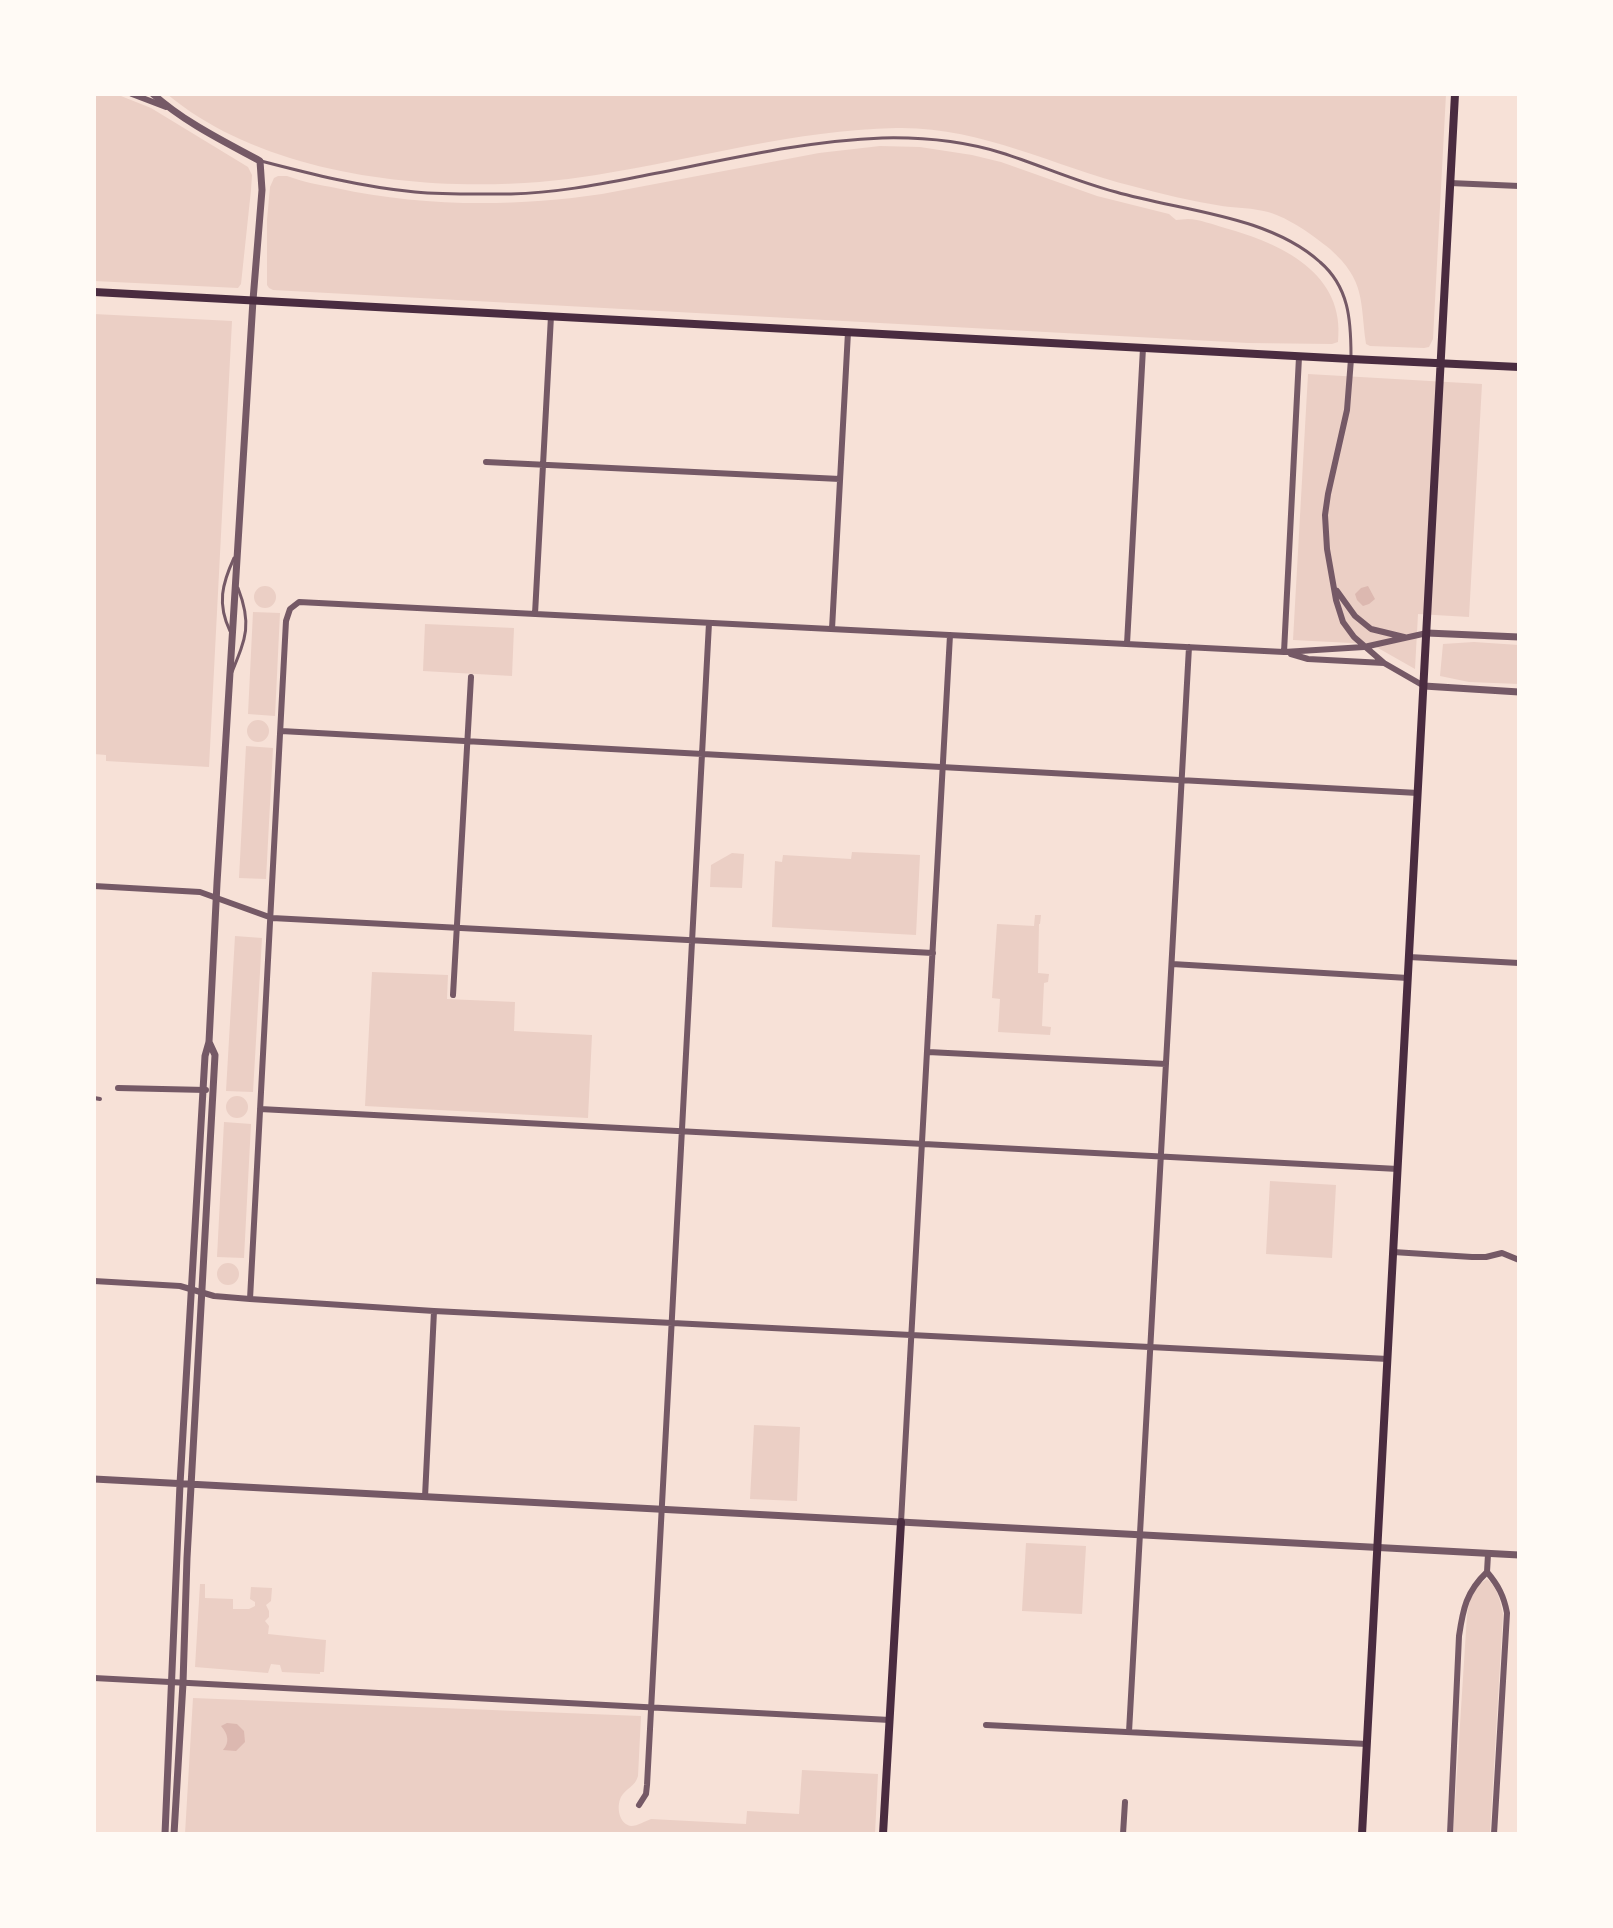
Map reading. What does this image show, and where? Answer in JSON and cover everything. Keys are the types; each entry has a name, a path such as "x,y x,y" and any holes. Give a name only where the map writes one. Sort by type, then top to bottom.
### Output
{"main road":[{"path":"1362,1834 1455,94"},
{"path":"94,292 1519,367"},
{"path":"883,1834 901,1522"}],"street":[{"path":"132,94 168,107"},
{"path":"153,94 209,133 260,161 262,190 235,582 209,1042 205,1056 180,1484 165,1834"},
{"path":"1450,183 1519,186"},
{"path":"535,614 551,316"},
{"path":"832,629 848,332"},
{"path":"1127,644 1143,348"},
{"path":"1284,652 1299,357"},
{"path":"1351,359 1346,419 1325,515 1327,549 1343,622 1354,637 1384,663 1424,686 1519,692"},
{"path":"486,462 840,479"},
{"path":"1334,585 1355,616 1371,629 1405,637"},
{"path":"250,1299 287,619 290,609 299,602 1284,652 1364,647 1427,633 1519,637"},
{"path":"639,1805 646,1794 652,1707 709,623"},
{"path":"901,1522 950,635"},
{"path":"1129,1732 1189,647"},
{"path":"1284,652 1308,659 1384,663"},
{"path":"453,995 471,677"},
{"path":"281,731 1418,793"},
{"path":"94,886 201,892 272,918 933,953"},
{"path":"1409,957 1519,963"},
{"path":"1172,964 1408,978"},
{"path":"174,1834 215,1055 209,1042"},
{"path":"928,1052 1166,1064"},
{"path":"118,1088 213,1091"},
{"path":"260,1109 1398,1169"},
{"path":"1393,1252 1472,1257 1502,1253 1519,1260"},
{"path":"94,1281 176,1286 250,1299 434,1311 1388,1359"},
{"path":"425,1497 434,1311"},
{"path":"94,1479 1519,1555"},
{"path":"1450,1834 1459,1636 1470,1590 1487,1572 1488,1554"},
{"path":"1487,1572 1499,1586 1507,1613 1494,1834"},
{"path":"94,1678 890,1720"},
{"path":"986,1725 1367,1744"},
{"path":"1123,1834 1125,1802"}],"lane":[{"path":"260,161 325,177 414,192 516,193 587,186 846,140 919,138 963,144 1000,153 1115,192 1241,221 1280,236 1318,260 1329,270 1343,292 1350,323 1351,359"},
{"path":"232,636 222,615 224,581 237,551"},
{"path":"230,680 244,643 246,621 246,611 235,582"}],"shaded area":[{"path":"94,94 116,94 151,108 248,167 252,175 251,190 241,284 238,288 94,281"},
{"path":"167,94 1446,94 1433,339 1429,347 1424,348 1366,344 1359,293 1350,271 1323,244 1276,215 1154,192 957,133 896,128 858,130 544,182 430,183 315,165 260,148 211,124"},
{"path":"880,146 920,147 1001,162 1097,196 1169,214 1176,220 1202,221 1267,242 1287,252 1320,280 1331,297 1338,318 1338,342 1248,343 273,290 267,285 270,187 278,176 402,199 502,203 602,194 819,153"},
{"path":"94,314 232,321 209,767 106,761 106,755 94,754"},
{"path":"1308,374 1482,384 1469,617 1418,614 1415,669 1371,644 1293,640"},
{"path":"265,586 273,589 276,597 273,605 265,608 257,605 254,597 257,589"},
{"path":"1368,586 1375,599 1363,606 1355,594"},
{"path":"253,612 280,613 275,716 248,714"},
{"path":"425,624 514,628 512,676 423,671"},
{"path":"1474,642 1519,645 1519,684 1469,682 1440,676 1443,644"},
{"path":"258,720 266,723 269,731 266,739 258,742 250,739 247,731 250,723"},
{"path":"246,746 273,748 266,879 239,878"},
{"path":"852,852 920,855 916,935 772,927 775,861 782,862 783,855 851,859"},
{"path":"732,853 744,854 742,888 710,887 711,865"},
{"path":"1035,915 1041,915 1038,973 1049,974 1048,982 1044,983 1042,1026 1051,1027 1050,1035 998,1032 1000,999 992,998 997,924 1034,926"},
{"path":"235,936 262,938 253,1092 226,1091"},
{"path":"372,972 448,975 447,999 515,1002 514,1031 592,1035 588,1118 365,1106"},
{"path":"237,1096 245,1099 248,1107 245,1115 237,1118 229,1115 226,1107 229,1099"},
{"path":"224,1122 251,1124 244,1258 217,1257"},
{"path":"1270,1181 1336,1185 1332,1258 1266,1254"},
{"path":"228,1263 236,1266 239,1274 236,1282 228,1285 220,1282 217,1274 220,1266"},
{"path":"754,1425 800,1427 797,1501 750,1499"},
{"path":"1026,1543 1086,1546 1082,1614 1022,1611"},
{"path":"1487,1579 1496,1591 1503,1614 1490,1834 1453,1834 1467,1615 1473,1594"},
{"path":"200,1584 205,1584 205,1598 233,1599 233,1609 255,1606 250,1599 251,1587 272,1588 271,1601 266,1605 269,1611 265,1621 269,1626 268,1634 326,1640 324,1672 282,1672 280,1665 271,1664 268,1673 195,1667"},
{"path":"193,1698 641,1716 638,1776 621,1797 619,1805 621,1819 627,1825 651,1819 746,1824 747,1811 799,1814 802,1770 878,1774 875,1834 185,1834"},
{"path":"237,1724 244,1731 245,1742 236,1751 223,1750 227,1738 221,1726"}]}
